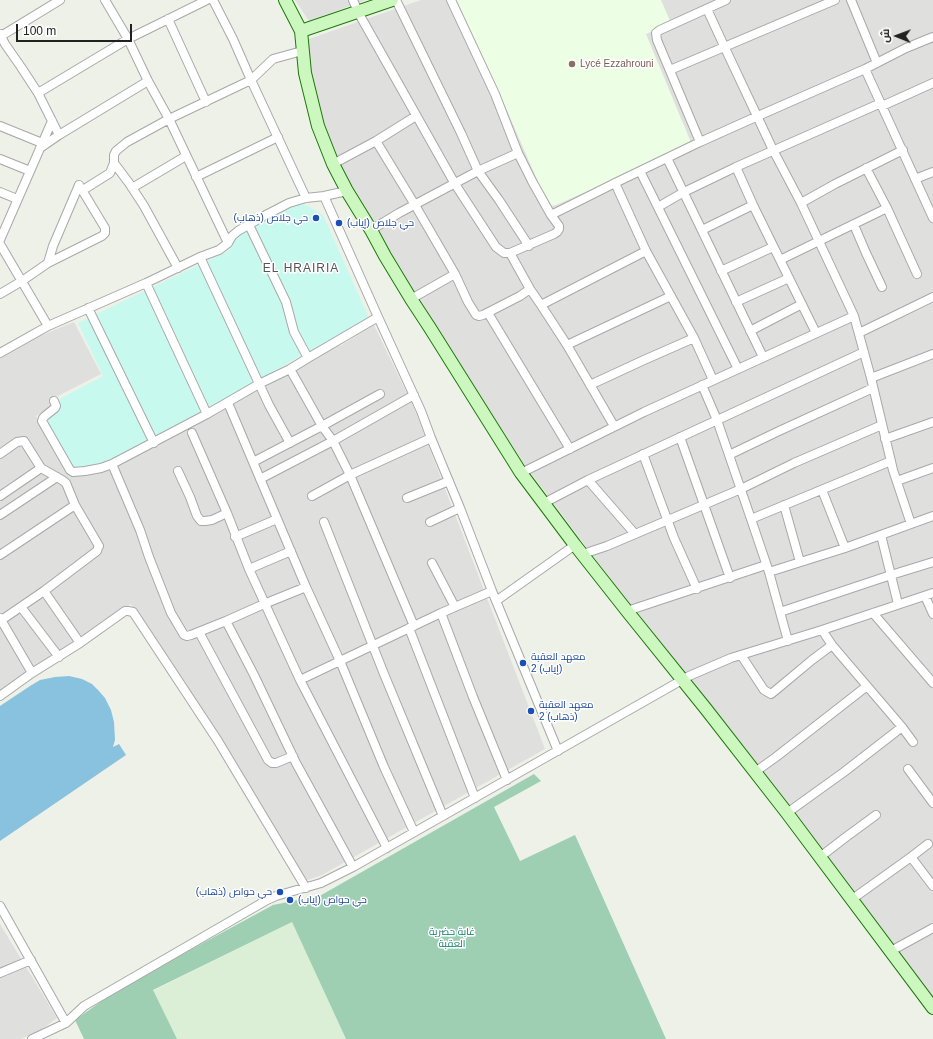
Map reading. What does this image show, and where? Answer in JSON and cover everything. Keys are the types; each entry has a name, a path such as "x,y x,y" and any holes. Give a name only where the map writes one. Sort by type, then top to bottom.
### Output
{"street":[{"path":"59,135 38,93 21,67 3,46 1,35 60,0"},
{"path":"105,0 128,40 169,119 228,243"},
{"path":"38,93 128,40 207,0"},
{"path":"213,0 233,39 306,198"},
{"path":"285,0 301,31 305,73 318,126 333,164 346,191 371,230 411,299 521,473 579,550 787,813 933,1008"},
{"path":"353,0 358,12 454,184 499,250 504,253 510,253 529,246 557,232 559,230 559,226 551,215 518,153 495,94 451,0"},
{"path":"301,31 392,0"},
{"path":"396,0 478,171 529,246"},
{"path":"700,142 657,40 656,33 711,5 726,0"},
{"path":"670,70 835,0"},
{"path":"851,0 877,63"},
{"path":"711,5 724,48 758,116 773,150 801,203 854,316 891,461 911,524"},
{"path":"168,19 206,102"},
{"path":"551,215 700,142 865,69 906,48 933,37"},
{"path":"83,190 108,176 114,164 114,155 116,151 127,142 169,119 251,80 273,59 302,51"},
{"path":"865,69 933,218"},
{"path":"41,146 148,81"},
{"path":"658,206 684,192 773,150 933,83"},
{"path":"333,164 376,141 416,116"},
{"path":"0,240 3,225 17,199 52,121"},
{"path":"0,126 41,146"},
{"path":"196,177 278,137"},
{"path":"376,141 455,274 474,312 479,316 488,313 530,289"},
{"path":"801,203 903,150"},
{"path":"371,230 478,171 518,153"},
{"path":"132,188 186,156"},
{"path":"0,158 30,171"},
{"path":"667,158 763,357"},
{"path":"114,164 144,206 178,268"},
{"path":"736,167 753,206 816,333"},
{"path":"866,168 887,208 917,274"},
{"path":"640,171 738,368"},
{"path":"915,179 933,172"},
{"path":"614,183 646,251 694,338 713,380"},
{"path":"0,294 48,263 102,236 105,233 105,228 79,185 53,246 48,263"},
{"path":"0,353 48,326 146,283 200,257 219,250 228,243 235,233 289,203 306,198 346,191"},
{"path":"0,192 17,199"},
{"path":"324,196 421,411 496,601 558,751"},
{"path":"702,230 753,206"},
{"path":"780,260 887,208"},
{"path":"248,225 286,302 294,332 308,358"},
{"path":"854,225 882,287"},
{"path":"0,244 48,326"},
{"path":"721,271 773,247"},
{"path":"541,304 646,251"},
{"path":"510,253 530,289 567,345 614,426"},
{"path":"200,257 268,405 290,443"},
{"path":"411,299 455,274"},
{"path":"736,302 789,278"},
{"path":"146,283 207,414"},
{"path":"567,345 671,296"},
{"path":"859,333 933,297"},
{"path":"750,331 802,304"},
{"path":"88,308 154,443"},
{"path":"488,313 570,449"},
{"path":"521,473 614,426 854,316"},
{"path":"54,401 56,406 55,408 44,416 42,421 70,470 73,472 100,468 112,464 154,443 228,403 259,384 290,369 378,317"},
{"path":"590,385 694,338"},
{"path":"544,503 643,454 864,352"},
{"path":"871,378 933,354"},
{"path":"290,369 322,426 333,441 350,475 412,627 474,798"},
{"path":"702,385 730,456 767,569 788,641"},
{"path":"730,456 779,431 873,388"},
{"path":"253,462 380,394"},
{"path":"260,479 333,441 414,395"},
{"path":"228,403 306,587 340,661 373,741 414,832"},
{"path":"886,439 933,422"},
{"path":"496,601 579,550 607,546 741,489 794,463 882,424"},
{"path":"192,433 264,604 300,680 387,848"},
{"path":"680,437 730,578"},
{"path":"312,496 350,475 431,438"},
{"path":"0,454 17,442 24,441 41,468 66,484 75,505 98,544 96,551 44,591 0,620 32,673"},
{"path":"643,454 667,520 697,588"},
{"path":"751,519 891,461"},
{"path":"112,464 140,530 171,613 184,635 187,636 199,632 306,587"},
{"path":"0,496 41,468"},
{"path":"897,481 933,468"},
{"path":"178,471 201,520 212,520 226,513"},
{"path":"0,515 57,477"},
{"path":"588,480 635,534"},
{"path":"407,498 449,481"},
{"path":"822,490 845,548"},
{"path":"0,555 75,505"},
{"path":"784,505 800,562"},
{"path":"430,522 460,508"},
{"path":"627,611 730,578 800,562 845,548 933,516"},
{"path":"235,538 277,519"},
{"path":"324,522 372,646 443,816"},
{"path":"881,535 898,604"},
{"path":"249,569 291,551"},
{"path":"780,612 933,562"},
{"path":"432,563 455,607"},
{"path":"300,680 492,590"},
{"path":"44,591 80,643"},
{"path":"32,1039 66,1023 84,1006 266,900 320,883 353,867 682,679 731,658 929,595 933,614"},
{"path":"21,607 59,657"},
{"path":"0,696 32,673 59,657 125,612 130,611 135,614 218,741 306,888"},
{"path":"441,613 507,780"},
{"path":"873,613 933,683"},
{"path":"226,621 293,756 353,867"},
{"path":"822,630 832,645 913,742"},
{"path":"199,632 268,760 276,763 293,756"},
{"path":"741,655 764,690 771,694 832,645"},
{"path":"754,772 776,757 867,686"},
{"path":"787,813 844,772 902,727"},
{"path":"908,769 933,803"},
{"path":"820,857 876,815"},
{"path":"851,900 928,844"},
{"path":"911,857 933,886"},
{"path":"0,906 66,1023"},
{"path":"891,951 933,928"},
{"path":"0,973 31,960"}],"shaded area":[{"path":"295,0 366,0 309,21"},
{"path":"421,0 933,0 933,1000 683,676 524,464 371,227 322,134 307,80 306,40"},
{"path":"454,0 661,0 671,23 646,34 690,140 689,145 556,205 548,205 502,99 471,32"},
{"path":"299,203 308,206 323,215 369,318 111,462 72,471 43,419 56,401 103,376 78,323 228,251 236,236"},
{"path":"320,315 340,346 374,325 414,408 545,749 322,875 302,882 131,604 0,692 0,357 25,342 74,322 101,374 52,399 54,406 36,416 70,477 111,470 308,361 292,334"},
{"path":"69,676 82,679 92,684 105,698 111,710 114,722 115,740 113,747 119,744 126,755 0,841 0,706 40,680"},
{"path":"292,922 346,1039 177,1039 153,991"},
{"path":"0,924 57,1018 38,1032 20,1039 0,1039"}],"green space":[{"name":"غابة حضرية العقبة","path":"534,774 541,781 494,807 520,861 575,835 666,1039 346,1039 292,922 153,990 177,1039 84,1039 75,1020 120,988 273,905 298,900 302,906"}],"place":[{"name":"Lycé Ezzahrouni","path":"572,64"},
{"name":"حي جلاص (ذهاب)","path":"316,218"},
{"name":"حي جلاص (إياب)","path":"339,223"},
{"name":"معهد العقبة 2 (إياب)","path":"523,663"},
{"name":"معهد العقبة 2 (ذهاب)","path":"531,711"},
{"name":"حي حواص (ذهاب)","path":"280,892"},
{"name":"حي حواص (إياب)","path":"290,900"}],"district":[{"name":"EL HRAIRIA","path":"301,269"}]}
